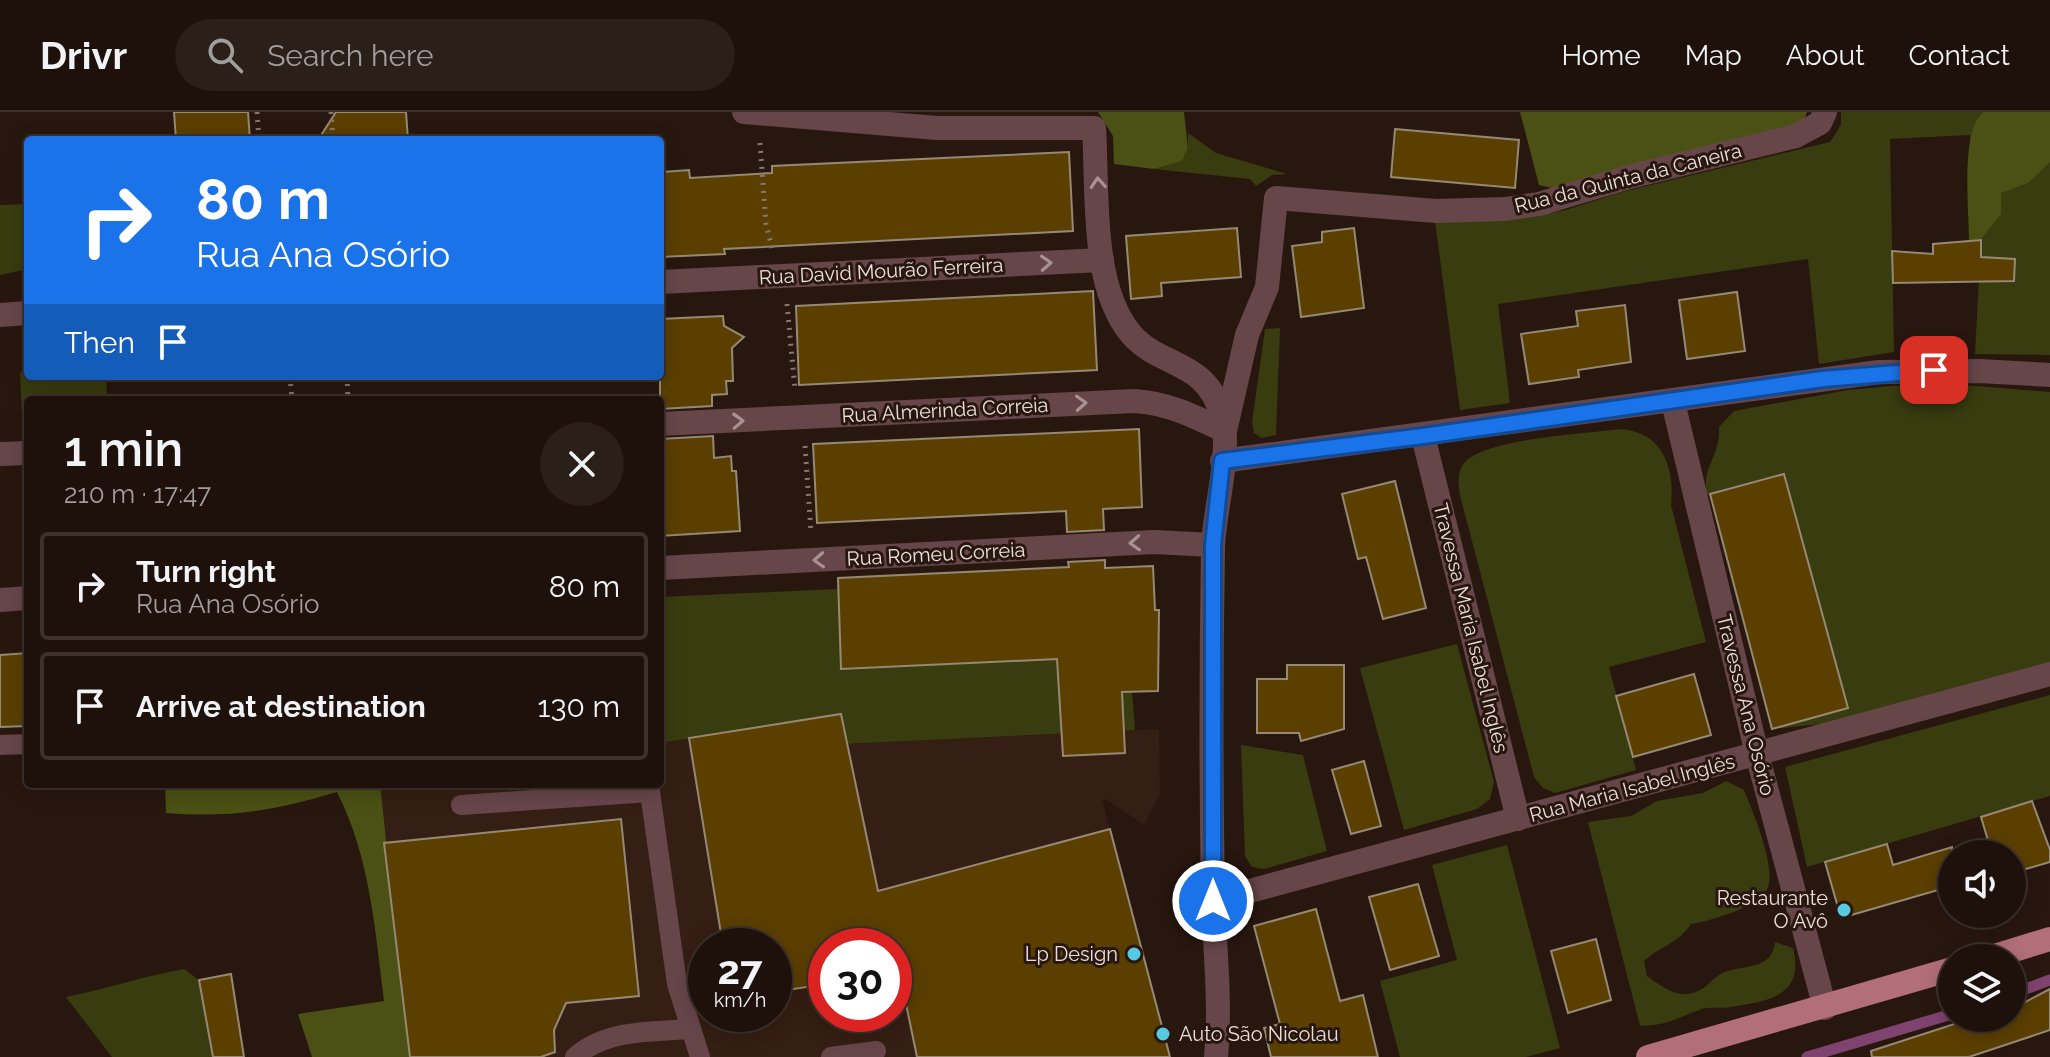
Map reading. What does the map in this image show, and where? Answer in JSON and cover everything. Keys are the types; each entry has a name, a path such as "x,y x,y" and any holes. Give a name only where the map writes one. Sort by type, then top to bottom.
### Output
{"main road":[{"path":"2026,946 2050,939"},
{"path":"1648,1057 1938,973"}],"street":[{"name":"Rua da Quinta da Caneira","path":"1225,431 1247,335 1267,287 1276,198 1436,211 1539,204 1643,173 1796,136 1820,123 1825,112"},
{"path":"751,113 937,128 1094,128 1102,260 1120,319 1133,336 1193,371 1217,401 1225,431 1213,545 1213,901 1219,1010 1216,1057"},
{"name":"Rua David Mourão Ferreira","path":"664,282 1102,260"},
{"path":"0,315 24,313"},
{"path":"1222,461 1879,372 1949,370 2050,375"},
{"name":"Rua Almerinda Correia","path":"664,424 1134,401 1172,407 1225,431"},
{"name":"Travessa Ana Osório","path":"1673,402 1757,754 1825,1008"},
{"name":"Travessa Maria Isabel Inglês","path":"1423,436 1518,819"},
{"path":"0,454 24,453"},
{"name":"Rua Romeu Correia","path":"664,568 1154,542 1213,545"},
{"path":"0,600 24,598"},
{"name":"Rua Maria Isabel Inglês","path":"1213,901 2050,674"},
{"path":"1219,1010 1233,1057"}],"lane":[{"path":"0,745 24,744"},
{"path":"461,805 650,792 671,952 688,1017"},
{"path":"575,1057 588,1046 607,1038 688,1029"},
{"path":"692,1032 700,1057"},
{"path":"831,1057 876,1051"}],"path":[{"path":"257,112 259,136"},
{"path":"331,112 333,136"},
{"path":"751,113 766,224 788,305 794,385 803,418 814,561"}],"shaded area":[{"path":"841,714 845,744 1159,729 1160,793 1144,825 1106,799 1102,800 1170,1057 410,1057 380,788 664,788 664,742"}],"green space":[{"path":"1098,112 1184,112 1188,148 1182,161 1154,169 1114,164 1113,136"},
{"path":"1520,112 1807,112 1805,118 1791,126 1556,189 1539,185"},
{"path":"1841,112 2050,112 2050,355 1975,354 1981,240 1969,241 1970,135 1890,139 1894,352 1819,364 1808,259 1498,304 1510,403 1460,410 1435,221 1537,215 1566,210 1622,192 1830,142 1841,125"},
{"path":"1984,112 2050,112 2050,162 2028,183 2001,193 2001,214 1981,239 1969,241 1969,152 1976,121"},
{"path":"1188,133 1216,153 1287,174 1272,175 1256,186 1250,179 1154,169 1182,161 1188,148"},
{"path":"24,204 24,270 0,275 0,205"},
{"path":"1280,328 1276,435 1262,438 1254,433 1252,422 1265,329"},
{"path":"20,372 24,374 24,380 106,380 107,396 24,396 22,416"},
{"path":"1903,385 1964,385 2050,392 2050,662 1830,723 1772,729 1848,708 1784,474 1707,495 1707,477 1717,446 1719,427 1734,411 1848,390"},
{"path":"1620,429 1646,437 1656,444 1668,465 1671,505 1706,642 1609,667 1636,770 1555,793 1543,788 1534,777 1462,503 1459,475 1462,466 1472,457 1510,443"},
{"path":"838,589 842,669 1057,659 1059,682 1114,693 1132,692 1135,730 844,744 840,714 664,742 664,597"},
{"path":"1457,644 1494,782 1490,799 1477,809 1404,830 1360,668"},
{"path":"2050,695 2050,796 1807,867 1785,767"},
{"path":"1241,745 1303,755 1327,851 1264,869 1252,867 1245,856"},
{"path":"1726,781 1744,790 1766,852 1770,878 1768,887 1745,907 1691,924 1680,936 1644,961 1647,976 1672,991 1688,994 1705,987 1725,972 1763,962 1773,951 1775,942 1793,948 1794,977 1781,993 1758,1002 1703,1009 1665,1023 1640,1026 1588,822 1631,816 1657,801 1703,793"},
{"path":"165,788 380,788 410,1057 312,1057 298,1014 384,1001 364,868 337,792 253,812 166,813"},
{"path":"1507,845 1560,1048 1526,1057 1400,1057 1380,981 1457,960 1432,865"},
{"path":"184,969 199,980 213,1057 112,1057 66,997 154,975"}],"building":[{"path":"174,112 248,112 250,136 176,136"},
{"path":"336,112 406,112 408,136 321,136"},
{"path":"1395,129 1519,140 1515,188 1391,177"},
{"path":"1069,152 1073,231 724,249 725,254 664,257 664,172 689,170 690,178 772,173 772,166"},
{"path":"1237,228 1241,277 1161,283 1162,296 1131,299 1126,236"},
{"path":"1354,228 1364,308 1301,317 1292,246 1322,242 1322,232"},
{"path":"1981,240 1981,257 2015,259 2014,281 1893,283 1892,251 1933,254 1933,244"},
{"path":"1093,291 1097,370 799,385 796,306"},
{"path":"1737,292 1745,351 1687,359 1679,300"},
{"path":"1625,305 1631,362 1578,370 1579,377 1529,384 1521,334 1578,326 1576,311"},
{"path":"723,316 724,326 744,337 732,348 733,381 726,381 727,394 712,395 712,406 664,409 660,380 664,380 664,319"},
{"path":"1139,429 1142,507 1103,509 1104,530 1067,532 1066,511 817,523 813,444"},
{"path":"713,436 714,458 731,456 732,471 736,471 740,531 664,536 664,439"},
{"path":"1784,474 1848,708 1772,729 1710,494"},
{"path":"1395,481 1426,608 1383,619 1366,557 1358,559 1342,494"},
{"path":"1105,560 1105,568 1153,566 1155,610 1159,610 1158,691 1122,692 1125,753 1063,756 1057,659 841,669 838,578 1069,567 1068,562"},
{"path":"24,653 24,726 0,727 0,655"},
{"path":"1287,665 1344,665 1344,729 1301,741 1299,733 1257,733 1257,679 1287,679"},
{"path":"1694,674 1711,735 1633,757 1616,696"},
{"path":"841,714 878,891 1110,829 1170,1057 917,1057 912,1032 912,928 808,928 808,987 792,989 792,928 720,928 689,738"},
{"path":"1364,761 1381,826 1351,834 1332,770"},
{"path":"2032,801 2050,850 2050,862 2026,869 2026,840 1988,840 1981,817"},
{"path":"621,819 639,996 566,1003 554,1030 555,1052 541,1057 410,1057 384,843"},
{"path":"1887,844 1893,865 1938,851 1938,890 1841,918 1825,862"},
{"path":"1418,884 1439,956 1390,970 1369,897"},
{"path":"1316,909 1340,1001 1363,995 1378,1057 1271,1057 1264,1028 1280,1024 1254,926"},
{"path":"1596,939 1611,1000 1568,1013 1551,951"},
{"path":"231,974 244,1057 213,1057 199,980"},
{"path":"2050,989 2050,1030 1969,1057 1872,1057 1871,1051 1938,1029 1938,1032 2026,1032 2026,1002"}],"waterway":[{"path":"2026,989 2050,980"},
{"path":"1807,1057 1938,1018"}],"place":[{"name":"Restaurante O Avô","path":"1844,910"},
{"name":"Lp Design","path":"1134,954"},
{"name":"Auto São Nicolau","path":"1163,1034"}],"route":[{"path":"1213,901 1213,545 1222,461 1673,402 1823,379 1879,372 1934,370"}]}
